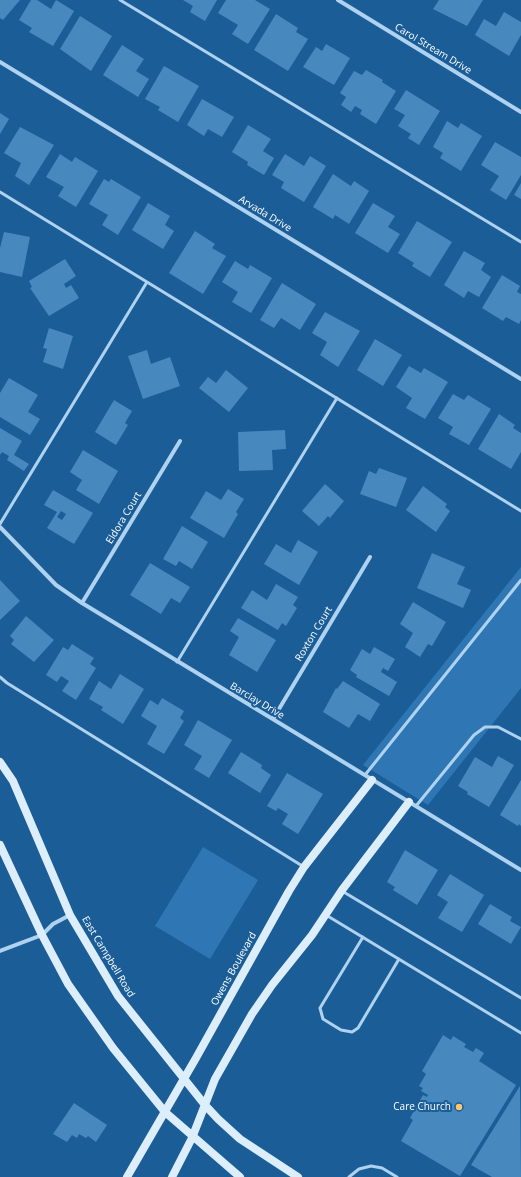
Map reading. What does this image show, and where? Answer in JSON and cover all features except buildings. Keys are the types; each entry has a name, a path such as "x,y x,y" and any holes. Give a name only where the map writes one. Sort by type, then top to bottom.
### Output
{"main road":[{"name":"East Campbell Road","path":"0,762 13,781 70,915 118,996 205,1105 240,1139 298,1177"},
{"name":"Owens Boulevard","path":"127,1177 304,867 369,777"},
{"path":"172,1177 192,1138 215,1079 252,1014 272,985 312,935 342,890 413,804"},
{"path":"0,845 42,935 68,984 113,1048 165,1112 192,1138 240,1177"}],"street":[{"name":"Carol Stream Drive","path":"338,0 521,112"},
{"name":"Arvada Drive","path":"0,62 520,378"},
{"name":"Eldora Court","path":"82,604 180,441"},
{"name":"Barclay Drive","path":"0,527 56,585 82,604 521,870"},
{"name":"Roxton Court","path":"273,719 370,557"},
{"path":"0,951 42,935 53,924 70,915"}],"lane":[{"path":"120,0 521,242"},
{"path":"0,192 521,511"},
{"path":"0,524 147,282"},
{"path":"177,662 337,398"},
{"path":"369,777 521,580"},
{"path":"0,678 304,867"},
{"path":"413,804 474,735 485,727 498,727 521,739"},
{"path":"342,890 521,998"},
{"path":"326,915 521,1033"},
{"path":"363,937 320,1008 323,1019 341,1030 352,1032 358,1028 399,959"},
{"path":"350,1177 359,1169 371,1166 382,1168 397,1177"}],"shaded area":[{"path":"521,567 521,688 428,805 363,765"},
{"path":"203,847 258,880 210,959 155,926"}],"place":[{"name":"Care Church","path":"459,1107"}]}
